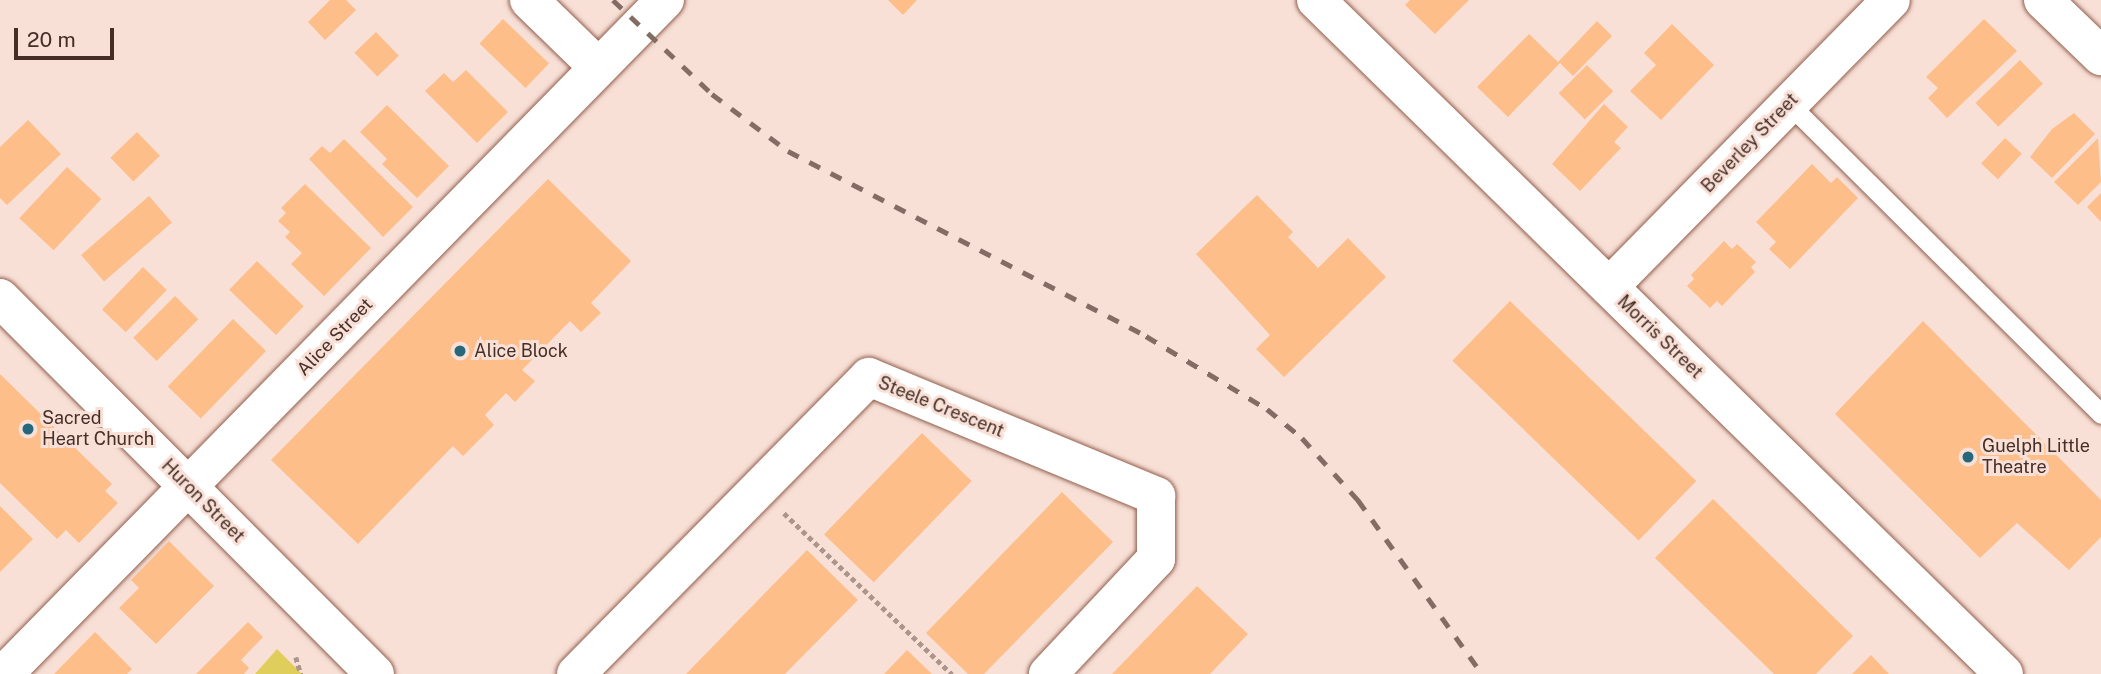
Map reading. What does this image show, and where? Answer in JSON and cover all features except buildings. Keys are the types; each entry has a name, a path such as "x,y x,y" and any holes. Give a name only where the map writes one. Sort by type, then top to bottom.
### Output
{"street":[{"path":"530,0 598,67"},
{"name":"Alice Street","path":"4,674 665,0"},
{"name":"Morris Street","path":"1316,0 2004,674"},
{"name":"Beverley Street","path":"1609,286 1891,0"},
{"path":"2043,0 2101,56"},
{"name":"Huron Street","path":"0,298 375,674"},
{"name":"Steele Crescent","path":"593,668 759,488 869,377 1156,496 1156,559 1048,674"}],"lane":[{"path":"1789,104 2101,414"}],"path":[{"path":"759,488 951,674"},
{"path":"296,657 301,674"}],"shaded area":[{"path":"277,649 302,674 255,674"}],"railway":[{"path":"613,0 712,94 788,151 1146,336 1267,409 1302,438 1358,500 1482,674"}],"place":[{"name":"Alice Block","path":"460,351"},
{"name":"Sacred Heart Church","path":"28,429"},
{"name":"Guelph Little Theatre","path":"1968,457"}]}
